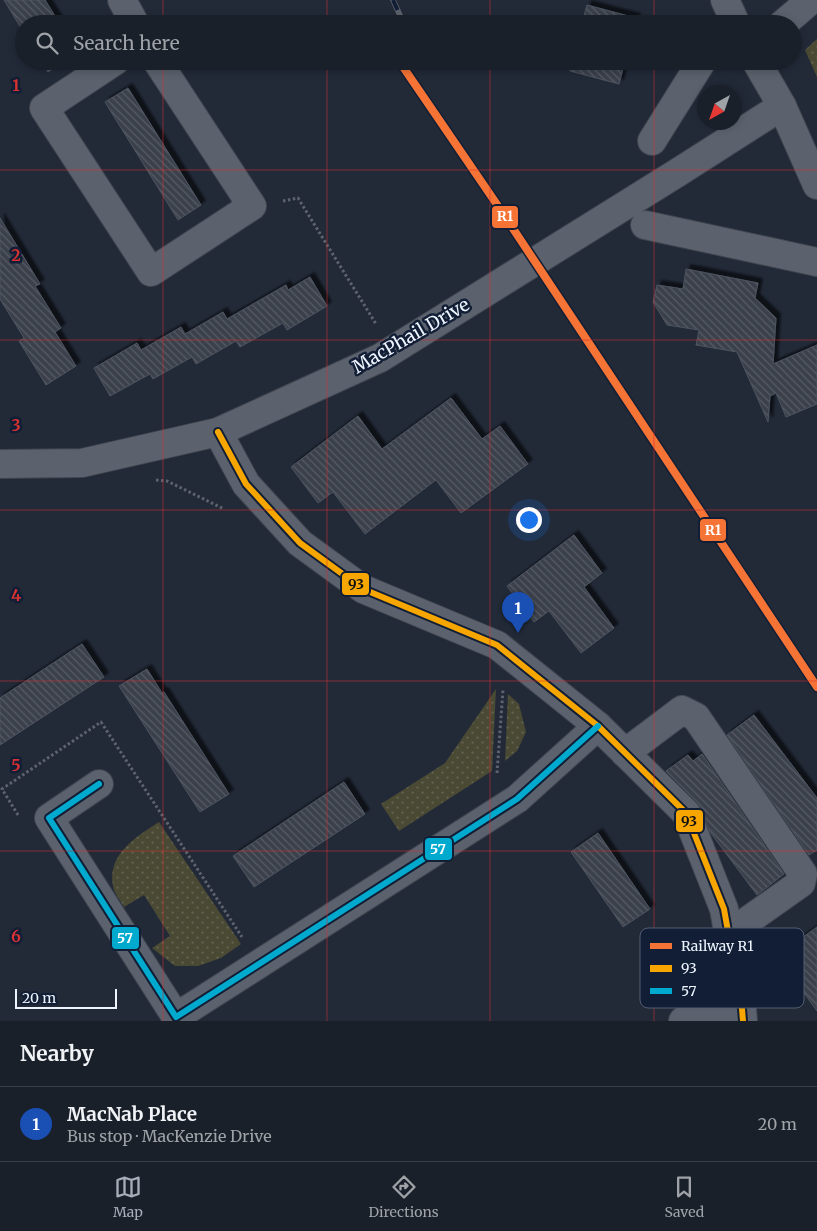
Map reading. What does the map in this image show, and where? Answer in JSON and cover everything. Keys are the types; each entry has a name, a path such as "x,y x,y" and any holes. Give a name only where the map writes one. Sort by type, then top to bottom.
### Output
{"street":[{"path":"122,0 130,15"},
{"path":"794,15 811,0"},
{"path":"101,70 44,108 151,272 252,206 163,70"},
{"path":"652,141 696,70"},
{"path":"761,70 782,106 817,185"},
{"name":"MacPhail Drive","path":"0,464 82,463 218,432 380,358 782,106"},
{"path":"645,225 817,262"},
{"path":"218,432 246,484 300,543 363,589 497,645 598,726 686,813 724,909 728,928"},
{"path":"625,753 682,710 696,717 803,874 801,883 737,928"},
{"path":"98,784 49,818 176,1017 517,799 598,726"},
{"path":"683,1021 742,1015"}],"path":[{"path":"252,206 298,198 393,350"},
{"path":"148,479 167,481 231,513"},
{"path":"490,777 498,772 504,684"},
{"path":"23,822 2,789 101,722 243,938"}],"shaded area":[{"path":"817,39 817,77 805,50"},
{"path":"496,689 492,771 399,831 381,804 445,763"},
{"path":"508,694 519,704 526,732 517,751 505,761"},
{"path":"159,822 241,944 221,958 198,966 175,966 152,948 170,936 144,895 124,907 115,891 112,875 114,865 119,856 133,840"}],"building":[{"path":"4,0 45,0 54,15 15,15 15,18"},
{"path":"587,5 625,15 584,15"},
{"path":"570,70 623,70 619,84"},
{"path":"128,88 201,205 178,220 105,102"},
{"path":"0,218 40,284 35,286 61,328 55,332 76,366 46,385 19,341 24,338 0,299"},
{"path":"686,269 758,283 755,298 776,318 773,364 817,345 817,404 786,417 776,393 770,396 768,422 737,352 696,345 699,330 667,325 653,302 657,285 683,289"},
{"path":"310,277 327,306 287,330 283,323 240,347 236,341 196,364 192,357 153,379 150,374 110,396 94,368 137,343 141,350 181,327 185,334 223,312 227,319 286,285 288,290"},
{"path":"451,398 482,439 500,426 528,464 461,513 436,480 365,534 333,492 318,503 291,467 358,416 382,449"},
{"path":"574,535 602,573 584,587 614,628 581,653 549,611 534,622 507,586"},
{"path":"82,644 104,677 0,745 0,698"},
{"path":"147,669 162,693 164,692 229,794 200,812 119,686"},
{"path":"754,715 817,798 817,850 809,855 727,735"},
{"path":"702,754 784,874 757,895 710,832 697,802 666,771 688,755 693,761"},
{"path":"344,782 365,814 254,887 233,856"},
{"path":"598,833 650,909 623,927 571,852"},
{"path":"817,927 817,1011 804,993 804,936"}],"railway":[{"path":"393,0 400,15"}],"rail line":[{"name":"R1","path":"405,70 500,209 817,687"}],"transit line":[{"name":"93","path":"218,432 246,484 300,543 363,589 497,645 598,726 686,813 724,909 727,928"},
{"name":"57","path":"99,784 49,818 176,1017 517,799 598,726"},
{"name":"93","path":"742,1008 743,1021"}],"place":[{"name":"MacNab Place","path":"518,633"}]}
